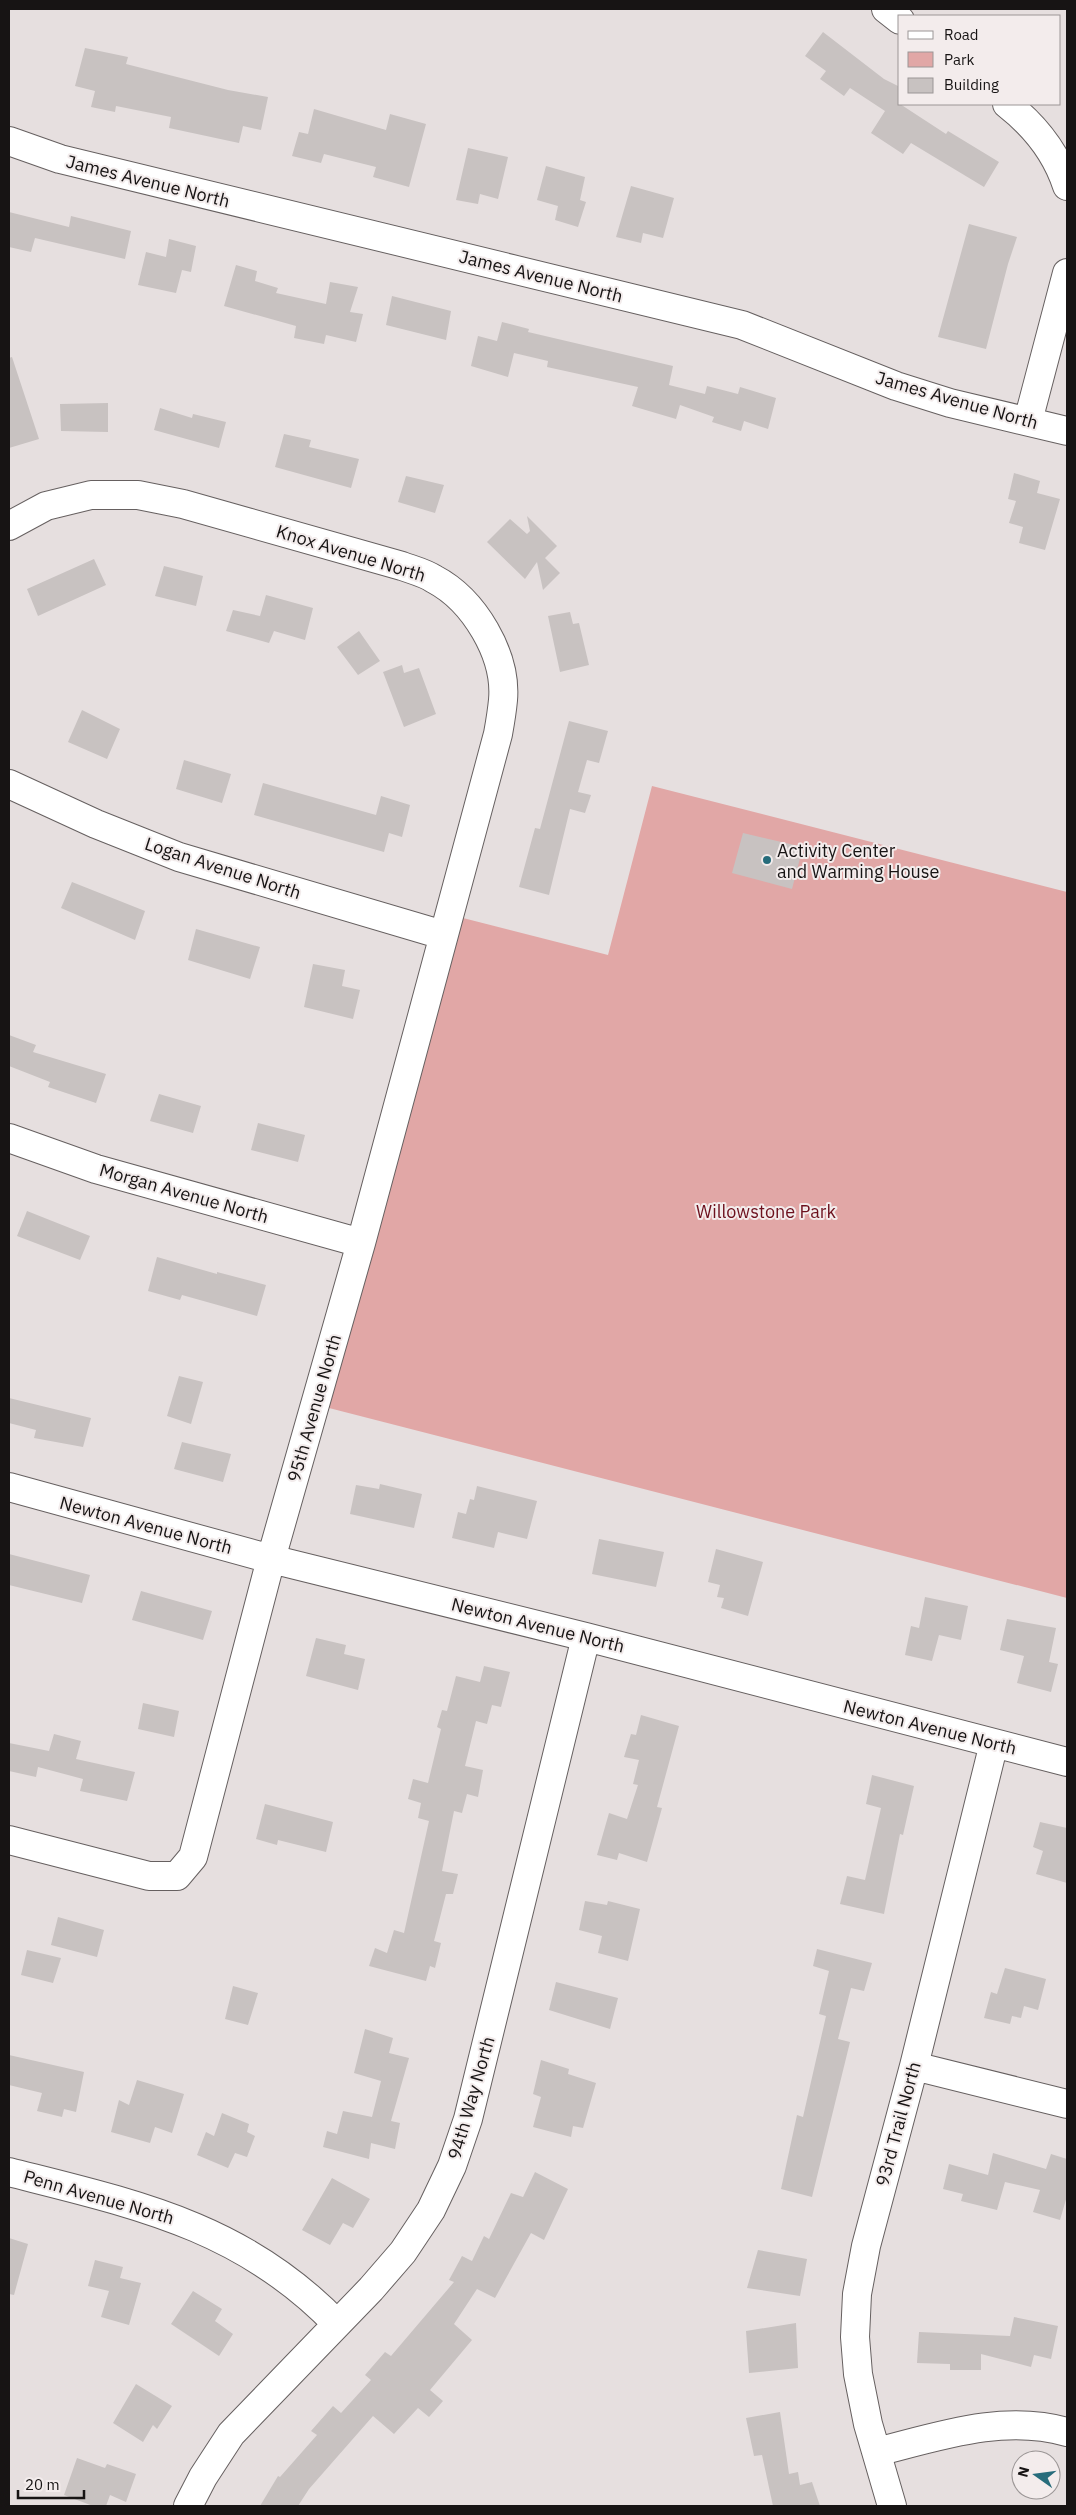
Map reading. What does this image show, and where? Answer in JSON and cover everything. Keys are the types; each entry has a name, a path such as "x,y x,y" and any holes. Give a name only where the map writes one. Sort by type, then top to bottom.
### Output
{"street":[{"path":"886,9 898,18"},
{"path":"1008,105 1024,117 1044,140 1060,167 1067,186"},
{"name":"James Avenue North","path":"9,142 60,159 742,325 896,386 950,402 1067,431"},
{"path":"1028,421 1067,273"},
{"name":"Knox Avenue North","path":"9,526 46,506 91,495 138,494 183,504 402,566 435,579 464,602 486,631 500,663 504,698 498,734 443,935"},
{"name":"Logan Avenue North","path":"9,784 96,824 179,856 443,935"},
{"name":"95th Avenue North","path":"9,1840 149,1876 177,1876 193,1857 271,1559 361,1243 443,935"},
{"name":"Morgan Avenue North","path":"9,1138 96,1169 361,1243"},
{"name":"Newton Avenue North","path":"9,1487 271,1559 586,1637 1067,1762"},
{"name":"94th Way North","path":"188,2506 203,2477 232,2434 403,2252 431,2210 452,2166 468,2119 586,1637"},
{"name":"93rd Trail North","path":"892,2506 868,2424 858,2374 855,2337 856,2294 866,2246 914,2066 994,1743"},
{"path":"914,2066 1067,2104"},
{"name":"Penn Avenue North","path":"9,2172 125,2201 177,2218 226,2241 273,2269 317,2302 337,2324"},
{"path":"877,2452 991,2425 1023,2425 1067,2432"}],"green space":[{"name":"Willowstone Park","path":"652,786 1067,892 1067,1598 329,1408 463,918 608,955"}],"building":[{"path":"823,32 884,79 898,86 898,105 902,105 946,134 948,131 999,162 984,187 911,143 903,154 871,133 885,111 850,88 844,96 820,79 826,71 805,56"},
{"path":"85,48 128,57 126,64 228,90 268,97 261,130 243,126 239,143 169,128 171,117 116,106 115,112 91,107 95,91 75,86"},
{"path":"314,109 386,130 390,114 426,124 409,187 373,177 376,167 324,154 321,163 292,156 299,132 308,134"},
{"path":"468,148 508,157 498,199 480,194 478,204 456,200"},
{"path":"546,166 585,177 580,200 586,202 578,227 555,220 558,206 537,200"},
{"path":"631,186 674,198 663,238 643,233 641,243 616,237"},
{"path":"9,212 69,227 71,216 131,231 125,259 35,238 31,252 9,247"},
{"path":"969,224 1017,237 986,349 938,337"},
{"path":"169,239 196,246 191,272 182,270 176,293 138,285 146,252 166,257"},
{"path":"236,265 257,271 255,281 278,288 276,293 326,304 330,282 358,287 350,312 363,314 356,342 326,335 324,344 294,338 296,326 224,306"},
{"path":"392,296 451,311 446,340 386,325"},
{"path":"502,322 529,329 528,332 673,366 669,385 705,394 707,386 738,394 740,387 776,398 768,429 744,421 741,431 712,422 714,417 680,405 676,419 632,406 638,387 547,367 548,361 514,353 508,377 471,366 478,336 497,341"},
{"path":"12,357 39,439 9,448 9,358"},
{"path":"108,403 108,432 61,431 60,404"},
{"path":"160,408 192,418 193,414 226,422 219,448 154,430"},
{"path":"284,434 311,440 309,447 359,459 351,488 275,467"},
{"path":"1014,473 1040,481 1037,493 1060,499 1045,550 1019,543 1023,527 1009,523 1016,501 1008,499"},
{"path":"406,476 444,485 435,513 398,502"},
{"path":"527,516 557,546 545,558 560,573 543,590 537,562 525,579 487,542 510,519 527,534 530,531"},
{"path":"94,559 106,585 38,616 27,589"},
{"path":"164,566 203,576 196,606 155,596"},
{"path":"266,595 313,608 305,640 274,631 269,643 226,631 233,610 260,616"},
{"path":"570,612 573,624 579,623 589,665 560,672 548,616"},
{"path":"359,631 380,661 358,675 337,647"},
{"path":"402,665 404,673 419,668 436,714 404,727 383,672"},
{"path":"82,710 120,729 107,759 68,742"},
{"path":"569,721 608,731 599,763 587,760 578,792 591,795 585,813 570,809 549,895 519,887 535,828 540,829"},
{"path":"184,760 231,774 222,803 176,789"},
{"path":"263,783 376,815 381,796 410,805 402,837 389,833 384,852 254,815"},
{"name":"Activity Center and Warming House","path":"743,833 803,847 792,889 732,873"},
{"path":"72,882 145,911 135,940 61,908"},
{"path":"196,929 260,947 250,979 188,960"},
{"path":"313,964 345,970 342,986 360,990 353,1019 304,1007"},
{"path":"9,1035 36,1045 33,1052 106,1074 96,1103 48,1087 50,1082 9,1066"},
{"path":"159,1094 201,1106 193,1133 150,1121"},
{"path":"258,1123 305,1135 298,1162 251,1150"},
{"path":"27,1211 90,1236 80,1260 17,1236"},
{"path":"157,1257 217,1274 217,1272 266,1285 257,1316 182,1295 180,1300 148,1291"},
{"path":"179,1376 203,1382 191,1424 167,1416"},
{"path":"9,1398 91,1418 83,1447 34,1438 36,1430 9,1423"},
{"path":"182,1442 231,1454 223,1482 174,1469"},
{"path":"380,1484 422,1494 414,1528 350,1514 356,1485 379,1489"},
{"path":"477,1486 537,1501 527,1539 498,1532 494,1548 452,1538 458,1512 466,1514 470,1499 474,1500"},
{"path":"599,1539 664,1552 656,1587 592,1574"},
{"path":"716,1549 763,1562 748,1616 721,1608 724,1598 717,1597 720,1585 708,1582"},
{"path":"9,1554 90,1575 82,1603 9,1585"},
{"path":"141,1591 212,1611 203,1640 132,1620"},
{"path":"925,1597 968,1606 961,1640 939,1635 932,1661 905,1655 911,1626 919,1628"},
{"path":"1007,1619 1056,1628 1049,1662 1058,1664 1051,1692 1017,1683 1024,1656 1000,1650"},
{"path":"316,1638 346,1645 344,1654 365,1659 358,1690 306,1676"},
{"path":"484,1666 510,1672 501,1707 492,1705 487,1724 476,1721 465,1766 483,1770 478,1797 467,1794 462,1813 454,1811 442,1871 458,1874 453,1894 446,1894 434,1941 441,1943 435,1968 430,1966 426,1981 369,1966 375,1948 387,1953 394,1930 404,1933 429,1821 418,1818 421,1803 408,1799 413,1779 428,1783 441,1729 437,1727 442,1710 447,1711 456,1676 480,1682"},
{"path":"143,1703 179,1711 174,1737 138,1729"},
{"path":"641,1715 679,1726 657,1807 662,1808 647,1862 619,1853 617,1860 597,1855 609,1813 627,1819 638,1785 633,1784 639,1760 624,1757 631,1734 636,1735"},
{"path":"54,1734 81,1741 76,1759 135,1772 127,1801 80,1791 83,1779 38,1767 36,1777 9,1771 9,1743 49,1751"},
{"path":"872,1775 914,1786 903,1835 900,1834 884,1914 840,1904 847,1876 865,1880 881,1808 866,1804"},
{"path":"265,1804 333,1822 326,1852 278,1840 277,1845 256,1839"},
{"path":"1040,1822 1067,1828 1067,1883 1036,1874 1043,1851 1033,1847"},
{"path":"585,1901 607,1905 608,1901 640,1909 628,1961 598,1953 602,1936 579,1930"},
{"path":"58,1917 104,1930 97,1957 51,1945"},
{"path":"817,1949 872,1963 864,1991 851,1988 838,2039 850,2042 812,2197 781,2189 797,2115 803,2117 826,2016 819,2014 829,1971 813,1966"},
{"path":"27,1950 61,1958 53,1983 21,1975"},
{"path":"1005,1968 1046,1979 1038,2010 1024,2006 1021,2018 1012,2016 1010,2024 984,2018 991,1992 997,1994"},
{"path":"556,1982 618,1998 610,2029 549,2010"},
{"path":"233,1986 258,1993 248,2025 225,2019"},
{"path":"365,2029 393,2038 389,2053 409,2058 391,2121 400,2123 395,2149 371,2143 369,2159 323,2147 327,2131 337,2134 343,2111 372,2117 381,2081 354,2073"},
{"path":"9,2055 84,2072 76,2112 64,2109 62,2117 37,2111 42,2093 9,2085"},
{"path":"541,2060 569,2069 568,2074 596,2083 583,2128 573,2126 571,2137 533,2127 541,2097 533,2094"},
{"path":"137,2080 184,2094 172,2133 155,2127 150,2143 111,2132 119,2100 129,2105"},
{"path":"222,2113 249,2124 247,2132 255,2136 247,2157 235,2153 228,2168 197,2155 206,2132 214,2136"},
{"path":"993,2153 1046,2169 1051,2154 1067,2159 1067,2196 1060,2220 1033,2212 1040,2190 1005,2182 997,2210 961,2201 963,2194 943,2189 949,2164 988,2175"},
{"path":"535,2172 568,2189 544,2240 531,2233 495,2298 477,2289 454,2324 472,2340 430,2390 443,2401 429,2417 418,2408 394,2434 373,2416 309,2489 298,2506 260,2506 278,2476 280,2477 317,2435 311,2431 333,2406 341,2413 371,2380 365,2375 385,2352 391,2356 454,2282 449,2280 462,2256 472,2261 484,2236 489,2239 511,2193 523,2197"},
{"path":"332,2178 370,2199 353,2228 343,2223 330,2245 302,2230"},
{"path":"9,2238 28,2244 14,2295 9,2294"},
{"path":"758,2250 807,2259 800,2296 747,2288"},
{"path":"95,2260 123,2267 120,2278 141,2283 129,2325 101,2317 109,2291 88,2286"},
{"path":"193,2291 222,2309 215,2321 233,2334 219,2356 171,2324"},
{"path":"1014,2317 1058,2326 1051,2359 1034,2355 1031,2367 981,2354 981,2370 950,2370 950,2364 917,2363 919,2332 1010,2336"},
{"path":"796,2323 798,2368 749,2373 746,2331"},
{"path":"136,2384 172,2406 157,2429 153,2425 143,2442 113,2423"},
{"path":"780,2412 789,2474 798,2472 800,2485 812,2482 820,2506 773,2506 762,2455 754,2456 746,2418"},
{"path":"77,2458 105,2468 107,2464 136,2474 126,2502 110,2495 106,2506 93,2506 64,2495"}],"place":[{"name":"Activity Center and Warming House","path":"767,860"}]}
